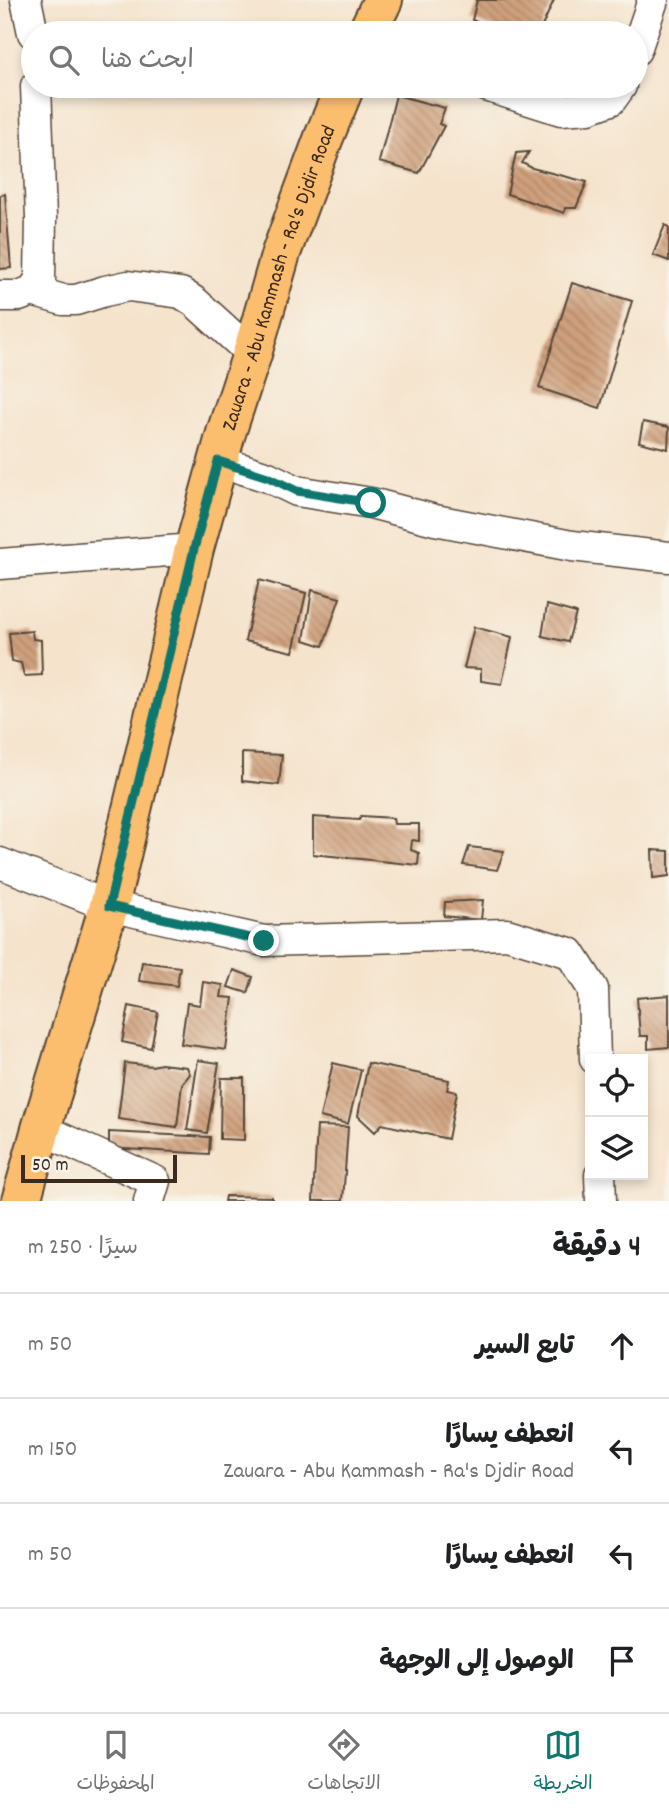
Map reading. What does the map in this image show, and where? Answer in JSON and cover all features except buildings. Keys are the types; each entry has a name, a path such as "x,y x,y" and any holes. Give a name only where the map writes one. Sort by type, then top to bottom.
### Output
{"main road":[{"path":"373,21 383,0"},
{"name":"Zauara - Abu Kammash - Ra's Djdir Road","path":"21,1201 109,906 194,549 226,433 281,253 340,98"}],"street":[{"path":"26,0 30,21"},
{"path":"646,21 653,0"},
{"path":"33,292 40,280 41,218 36,98"},
{"path":"520,98 561,110 589,108 612,98"},
{"path":"0,296 19,296 33,292 63,300 76,300 128,286 181,293 195,302 252,354"},
{"path":"218,461 268,477 297,491 371,503 435,520 559,544 669,557"},
{"path":"0,564 194,549"},
{"path":"0,863 109,906 264,941 507,934 570,953 593,989 596,1054"},
{"path":"41,1129 155,1181 149,1201"},
{"path":"600,1180 601,1201"}],"route":[{"path":"264,941 109,906 194,549 218,461 268,477 297,491 371,503"}]}
